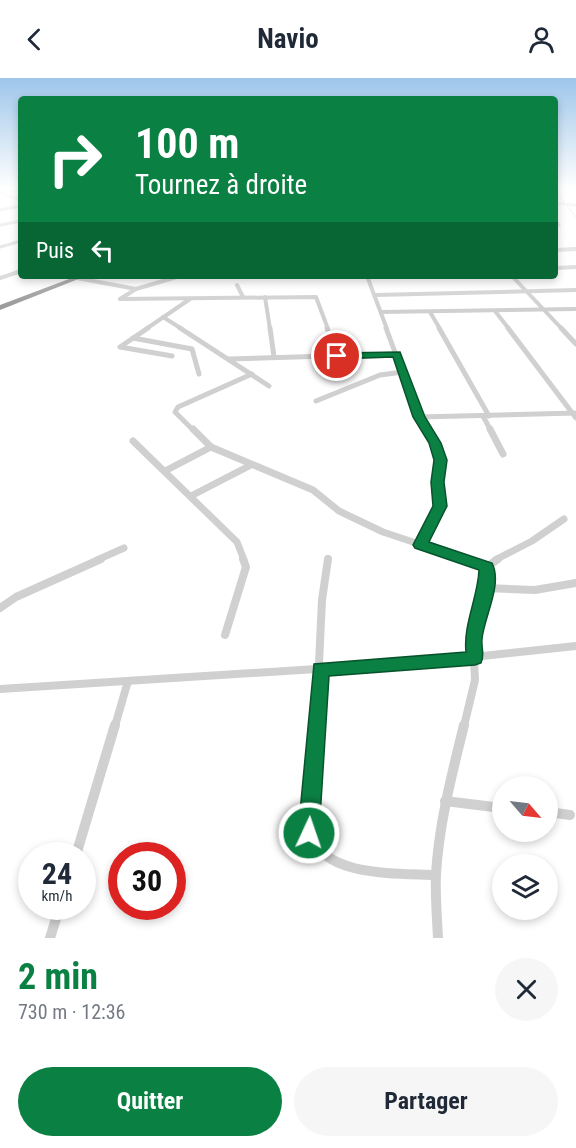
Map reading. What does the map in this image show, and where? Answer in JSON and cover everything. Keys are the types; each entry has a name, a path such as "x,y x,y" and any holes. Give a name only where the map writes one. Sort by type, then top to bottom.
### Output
{"highway":[{"path":"0,308 75,279"}],"street":[{"path":"0,247 18,241"},
{"path":"558,250 576,249"},
{"path":"558,268 576,267"},
{"path":"2,277 18,272"},
{"path":"90,279 135,288"},
{"path":"169,279 135,288 120,299 243,297 318,299 337,356"},
{"path":"368,279 419,417 435,443 441,465 437,482 440,506 420,545"},
{"path":"515,279 576,345"},
{"path":"237,285 243,297"},
{"path":"375,296 576,290"},
{"path":"265,297 274,357"},
{"path":"172,356 120,347 192,298"},
{"path":"381,312 576,309"},
{"path":"495,311 575,414"},
{"path":"430,312 504,454"},
{"path":"163,317 269,386"},
{"path":"133,338 192,349 199,375"},
{"path":"229,359 396,354"},
{"path":"316,400 380,375 403,372"},
{"path":"252,374 175,410 211,447 313,490 339,510 383,532 487,567"},
{"path":"419,417 575,414"},
{"path":"134,441 237,542 246,567 225,635"},
{"path":"165,471 211,447"},
{"path":"191,496 251,465"},
{"path":"438,938 436,875 446,801 475,680 473,640 486,588 487,567 564,519"},
{"path":"0,608 16,597 124,548"},
{"path":"328,560 322,600 320,669 309,833 317,851 332,860 369,870 436,875"},
{"path":"486,588 535,590 576,583"},
{"path":"0,689 475,658 576,646"},
{"path":"80,842 128,681"},
{"path":"446,801 492,806"},
{"path":"558,813 570,815"},
{"path":"50,938 56,920"}],"route":[{"path":"309,833 312,756 320,669 475,658 473,640 486,588 487,567 420,545 440,506 437,482 441,460 435,443 419,417 396,354 337,356"}]}
